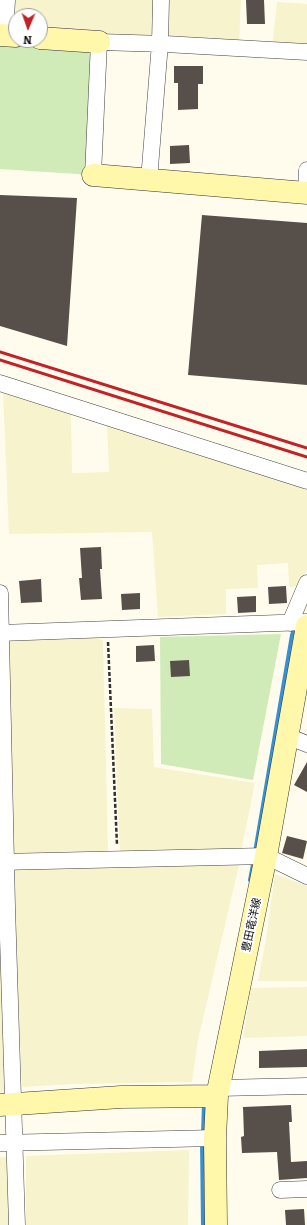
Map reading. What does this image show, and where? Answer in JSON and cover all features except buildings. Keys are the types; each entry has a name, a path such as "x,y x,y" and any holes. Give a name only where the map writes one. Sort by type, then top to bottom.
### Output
{"main road":[{"path":"48,39 99,42"},
{"path":"93,175 306,193"},
{"name":"豊田竜洋線","path":"216,1225 215,1138 218,1092 266,856 287,736 298,624"},
{"path":"7,1104 218,1092"}],"street":[{"path":"7,0 7,35"},
{"path":"149,180 160,43 161,0"},
{"path":"93,175 99,42 160,43 307,52"},
{"path":"306,193 307,170"},
{"path":"0,383 307,481"},
{"path":"298,624 307,583"},
{"path":"0,593 8,1143 17,1225"},
{"path":"1,633 298,624 307,622"},
{"path":"287,736 307,744"},
{"path":"3,862 266,856 307,876"},
{"path":"218,1092 307,1086"},
{"path":"8,1143 215,1138"},
{"path":"280,1190 307,1189"}],"path":[{"path":"107,630 118,860"}],"shaded area":[{"path":"6,0 161,0 160,43 48,37 48,8 8,8"},
{"path":"166,0 241,0 239,48 165,44"},
{"path":"277,2 307,4 307,53 272,50"},
{"path":"3,392 71,412 72,473 109,472 107,423 307,490 307,569 300,586 289,587 288,563 257,565 258,588 226,589 226,614 158,617 152,532 9,534"},
{"path":"97,637 103,641 108,851 105,856 19,857 13,853 7,644 12,640"},
{"path":"114,708 152,709 154,767 255,783 241,851 120,854"},
{"path":"17,865 239,865 198,1040 192,1082 74,1084 22,1087 12,869"},
{"path":"0,867 6,1091 0,1092"},
{"path":"275,874 307,886 307,981 258,981 266,939"},
{"path":"307,987 307,1036 243,1038 251,988"},
{"path":"189,1150 188,1225 26,1225 26,1156"},
{"path":"0,1157 7,1157 9,1225 0,1225"}],"green space":[{"path":"0,40 8,40 8,48 48,48 48,41 99,42 93,175 0,169"},
{"path":"281,634 253,780 161,764 160,637"}],"waterway":[{"path":"255,852 292,635 295,627"},
{"path":"250,880 254,859"},
{"path":"203,1135 204,1103"},
{"path":"202,1141 203,1225"}],"railway":[{"path":"0,352 307,448"},
{"path":"0,360 307,457"}]}
